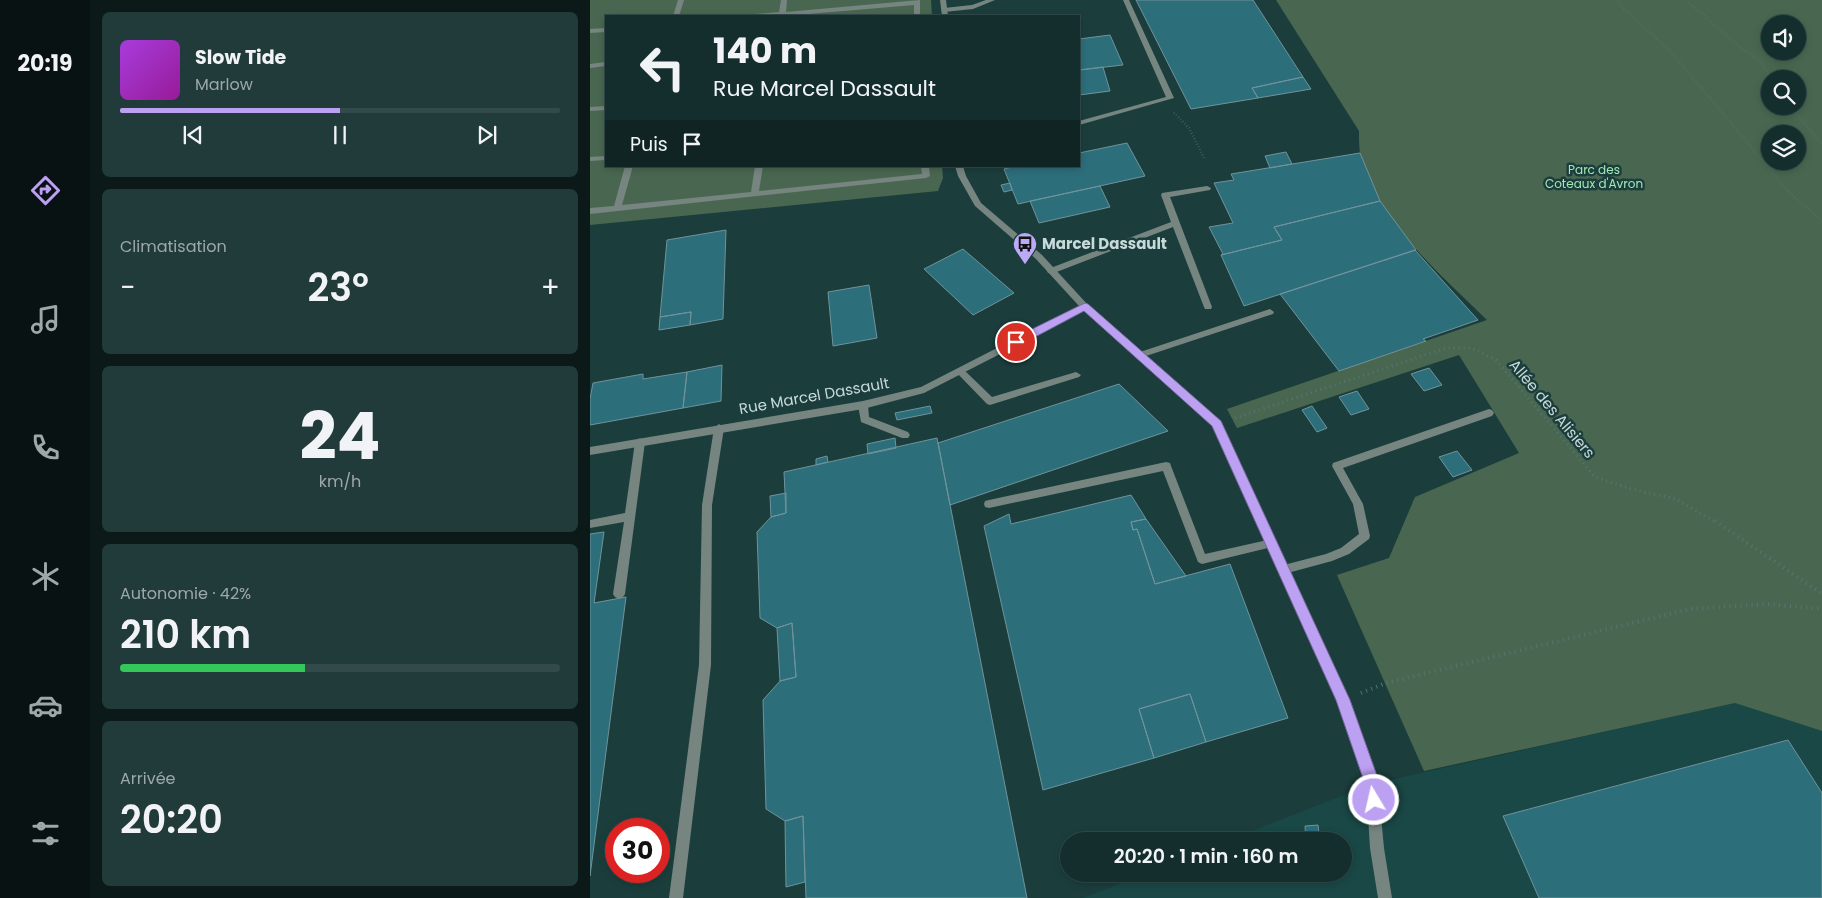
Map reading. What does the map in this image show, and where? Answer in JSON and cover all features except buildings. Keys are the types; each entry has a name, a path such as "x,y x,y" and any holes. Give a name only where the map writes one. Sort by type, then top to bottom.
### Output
{"street":[{"path":"676,15 681,0"},
{"path":"784,0 782,15 917,1 917,15"},
{"path":"943,0 944,13 973,7 992,0"},
{"path":"1080,123 1170,98 1126,0"},
{"path":"590,31 605,30"},
{"path":"590,66 605,64"},
{"path":"590,109 605,108"},
{"path":"590,159 605,158"},
{"path":"617,208 629,167"},
{"path":"755,194 759,167"},
{"path":"590,211 926,176 925,167"},
{"path":"959,167 962,176 978,204 1039,257 1085,306 1217,424 1343,700 1372,784 1377,848 1385,898"},
{"path":"1207,188 1165,195 1208,307"},
{"path":"1051,271 1176,223"},
{"name":"Rue Marcel Dassault","path":"590,451 864,405 924,390 1085,306"},
{"path":"1140,355 1270,312"},
{"path":"960,371 990,401 1076,374"},
{"path":"864,405 864,420 904,435"},
{"path":"1284,569 1328,558 1345,551 1365,536 1358,504 1337,466 1489,413"},
{"path":"676,898 705,665 707,505 719,428"},
{"path":"618,594 640,442"},
{"path":"989,504 1166,466 1202,559 1272,543"},
{"path":"590,524 629,517"}],"path":[{"path":"1615,0 1672,53 1788,191 1822,221"},
{"path":"1686,0 1741,48 1761,62 1766,70"},
{"path":"1162,100 1189,128 1205,160"},
{"path":"1798,115 1822,144"},
{"name":"Allée des Alisiers","path":"1217,424 1446,348 1471,348 1496,360 1595,477 1631,489 1676,499 1713,520 1822,594"},
{"path":"1343,700 1386,684 1690,609 1767,604 1822,609"}],"shaded area":[{"path":"1735,703 1822,731 1822,898 1083,898 1124,882 1352,882 1352,832 1250,832 1372,784"}],"green space":[{"path":"590,0 931,0 932,15 605,15 605,167 942,167 943,178 938,191 590,225"},
{"name":"Parc des Coteaux d'Avron","path":"1276,0 1822,0 1822,731 1735,703 1424,771 1337,575 1389,558 1415,497 1519,453 1459,355 1237,428 1227,409 1487,320 1412,245 1381,202 1369,179 1360,154 1359,131"}],"place":[{"name":"Marcel Dassault","path":"1025,265"}],"route":[{"path":"1016,342 1085,306 1217,424 1343,700 1372,784 1374,800"}]}
